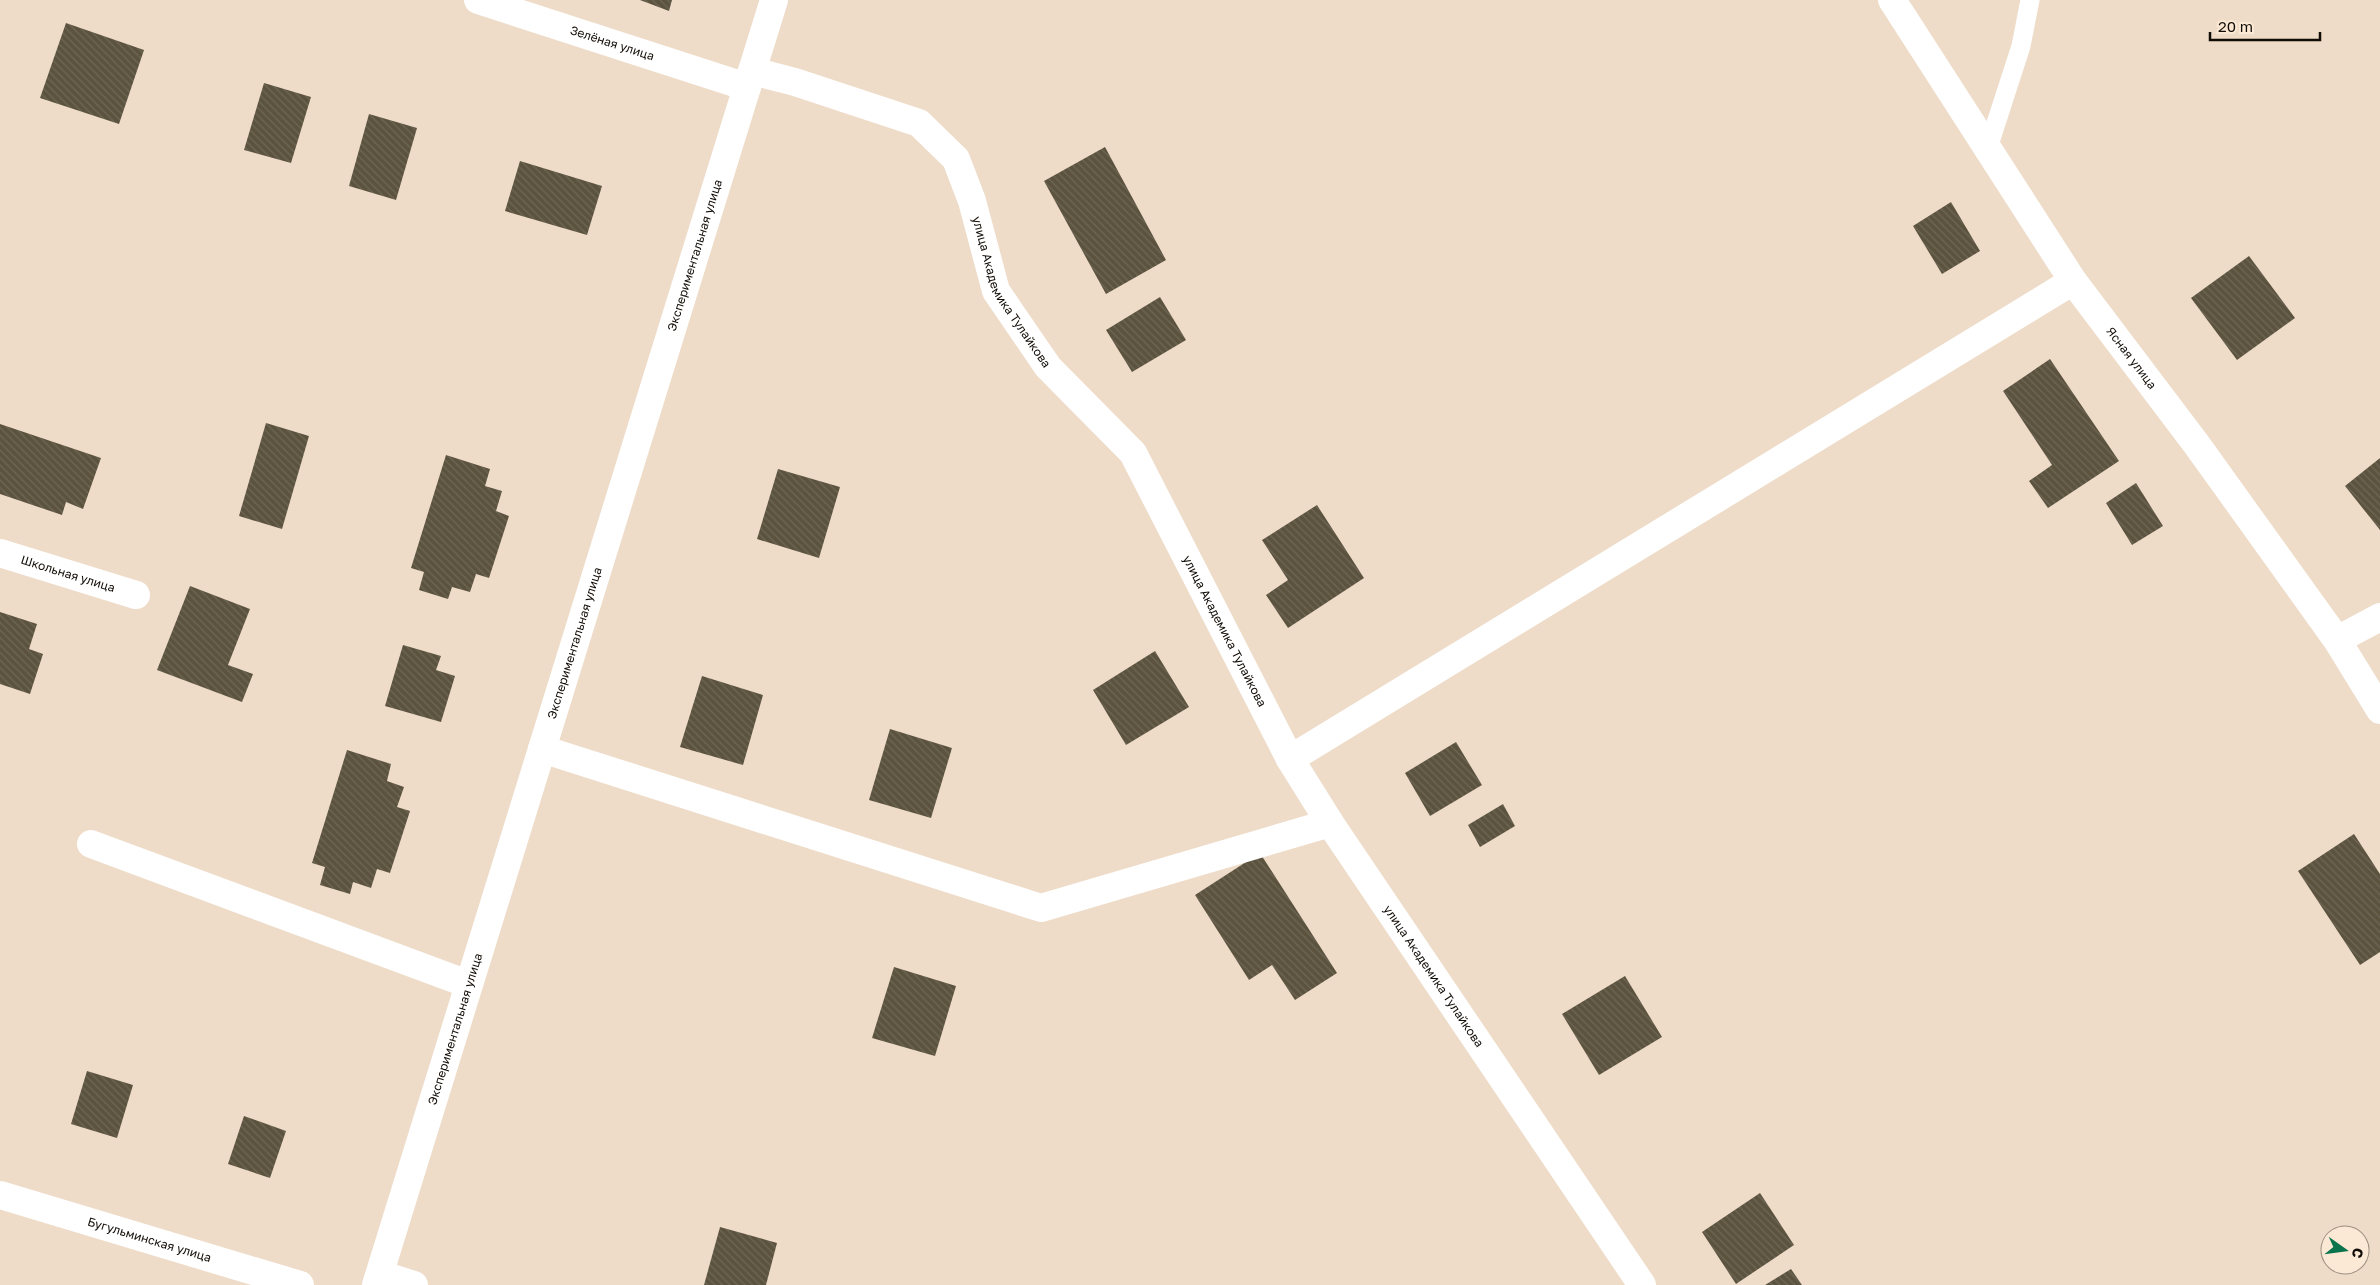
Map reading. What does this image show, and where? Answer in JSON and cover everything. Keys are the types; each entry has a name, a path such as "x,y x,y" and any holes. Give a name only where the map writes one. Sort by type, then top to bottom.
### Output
{"street":[{"name":"Зелёная улица","path":"478,0 750,79"},
{"name":"Экспериментальная улица","path":"378,1279 774,0"},
{"name":"Ясная улица","path":"1892,0 2074,281 2197,445 2337,640 2380,710"},
{"name":"улица Академика Тулайкова","path":"750,79 794,82 919,123 956,159 972,201 996,291 1048,368 1133,453 1290,759 1330,823 1642,1285"},
{"path":"1290,759 2074,281"},
{"name":"Школьная улица","path":"0,553 136,594"},
{"path":"2337,640 2380,616"},
{"path":"542,749 1041,908 1330,823"},
{"path":"90,844 468,984"},
{"name":"Бугульминская улица","path":"0,1195 300,1285"},
{"path":"378,1279 414,1285"}],"lane":[{"path":"1988,148 2021,46 2030,0"}],"building":[{"path":"640,0 672,0 669,11"},
{"path":"66,23 144,50 119,124 40,98"},
{"path":"264,83 311,97 291,163 244,150"},
{"path":"369,114 417,128 396,200 349,186"},
{"path":"1105,147 1166,260 1106,294 1044,181"},
{"path":"520,161 602,186 587,235 505,211"},
{"path":"1951,202 1980,251 1942,274 1913,226"},
{"path":"2249,256 2295,318 2237,360 2191,298"},
{"path":"1160,297 1186,340 1132,372 1106,330"},
{"path":"2050,359 2119,461 2048,508 2029,481 2052,465 2003,391"},
{"path":"266,423 309,436 282,529 239,516"},
{"path":"0,424 101,458 83,509 66,502 62,515 0,494"},
{"path":"446,455 490,469 485,486 502,491 496,511 509,516 489,578 476,574 470,592 452,587 448,599 419,590 424,572 411,568"},
{"path":"2380,458 2380,530 2345,486"},
{"path":"778,469 840,487 819,558 757,539"},
{"path":"2136,483 2163,526 2132,545 2106,503"},
{"path":"1317,505 1364,578 1288,628 1266,595 1288,580 1262,540"},
{"path":"190,586 250,609 228,665 253,674 242,702 157,670"},
{"path":"0,612 37,624 29,649 43,654 30,694 0,684"},
{"path":"403,645 441,656 436,670 455,676 441,722 385,706"},
{"path":"1155,651 1189,707 1126,745 1093,690"},
{"path":"702,676 763,695 743,765 680,747"},
{"path":"890,729 952,748 931,818 869,800"},
{"path":"1456,742 1482,785 1430,816 1405,773"},
{"path":"347,750 391,764 387,781 404,787 397,807 410,811 390,873 377,869 371,888 353,882 350,894 320,885 325,867 312,863"},
{"path":"1503,804 1515,826 1480,847 1468,825"},
{"path":"2354,834 2380,874 2380,952 2360,965 2298,871"},
{"path":"1260,853 1337,973 1295,1000 1272,965 1249,980 1195,895"},
{"path":"894,967 956,986 935,1056 872,1038"},
{"path":"1625,976 1662,1037 1599,1075 1562,1014"},
{"path":"87,1071 133,1085 117,1138 71,1124"},
{"path":"244,1116 286,1131 270,1178 228,1164"},
{"path":"1760,1193 1794,1245 1736,1284 1702,1232"},
{"path":"720,1227 777,1243 766,1285 704,1285"},
{"path":"1791,1269 1802,1285 1765,1285"}]}
